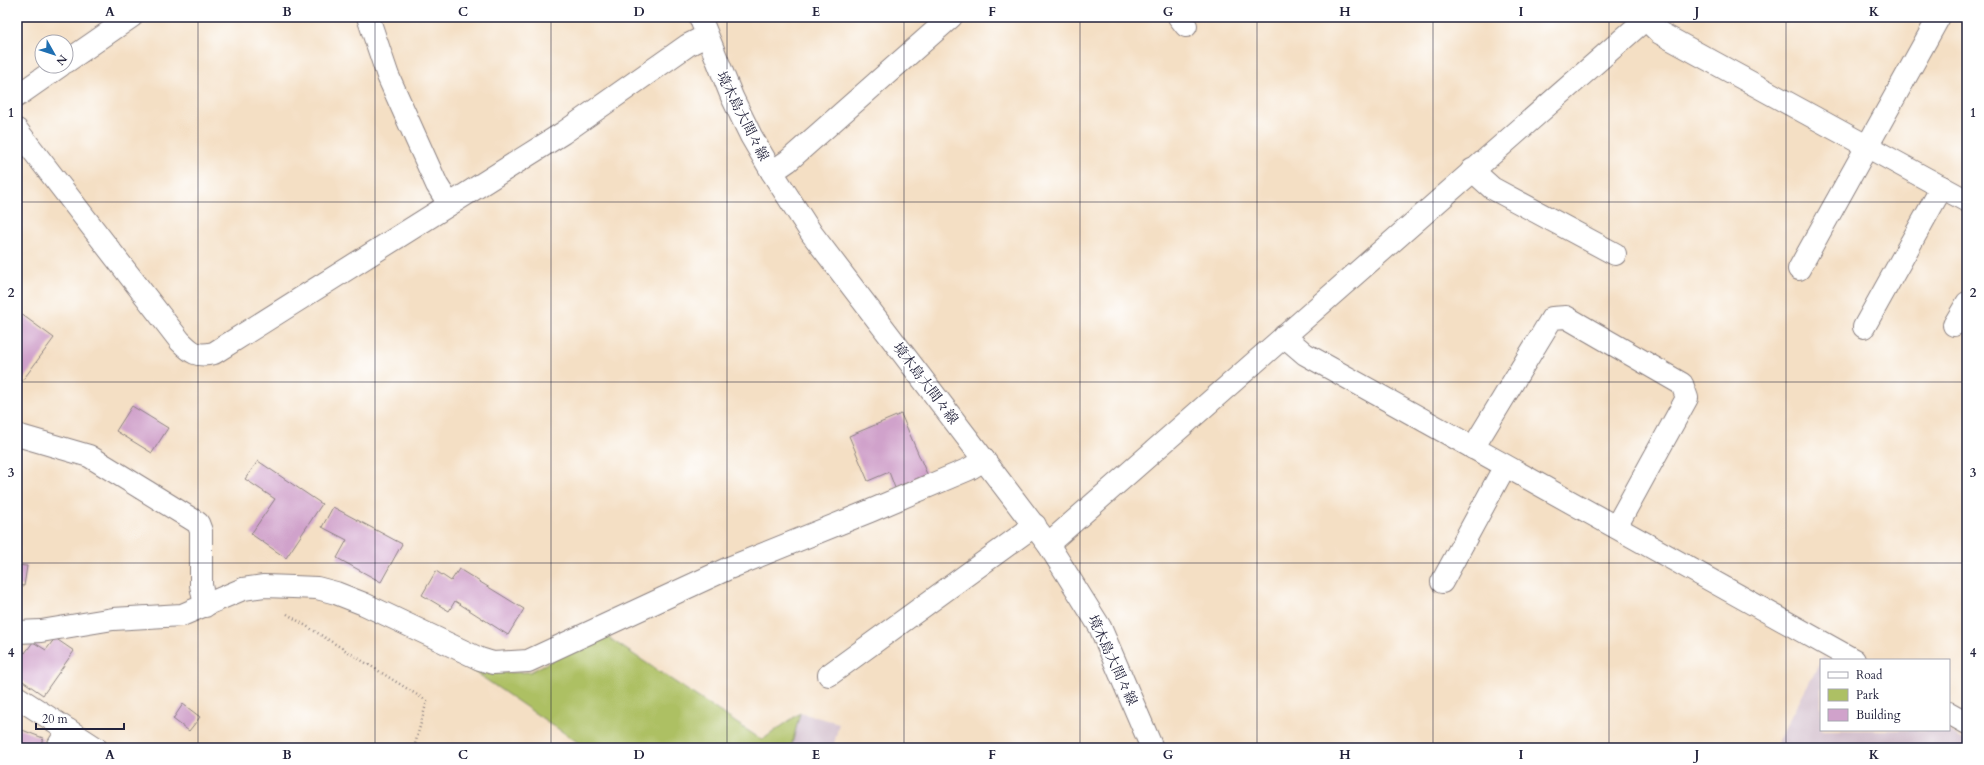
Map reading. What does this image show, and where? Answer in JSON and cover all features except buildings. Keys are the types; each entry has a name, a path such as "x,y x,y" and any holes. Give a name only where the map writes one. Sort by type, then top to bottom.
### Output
{"street":[{"path":"74,56 131,17"},
{"path":"368,17 388,76 437,185 449,204"},
{"path":"772,172 788,161 951,17"},
{"path":"1799,269 1939,17"},
{"path":"1048,544 1645,18 1660,33 1967,201"},
{"path":"17,130 180,342 189,351 197,355 214,353 563,133 688,45 703,26"},
{"name":"境木島大間々線","path":"703,26 741,117 772,172 812,234 1035,525 1100,627 1152,748"},
{"path":"17,96 49,74"},
{"path":"1472,170 1492,188 1615,254"},
{"path":"1864,327 1942,187"},
{"path":"1954,325 1967,303"},
{"path":"1473,448 1552,318 1566,317 1682,384 1687,398 1616,527"},
{"path":"1284,336 1305,354 1852,659"},
{"path":"17,435 89,456 198,523 201,531 201,585 205,606"},
{"path":"17,632 41,631 113,619 182,615 243,589 264,586 317,588 336,593 364,604 480,659 493,663 528,661 729,568 877,508 969,469 984,460"},
{"path":"1442,582 1505,466"},
{"path":"829,675 1035,525"},
{"path":"17,697 63,739 96,748"},
{"path":"1950,714 1967,723"}],"path":[{"path":"285,613 427,701 414,748"}],"shaded area":[{"path":"1820,662 1820,731 1948,731 1967,742 1967,748 1774,748"},
{"path":"800,713 839,723 833,748 791,748"}],"green space":[{"path":"603,634 762,740 800,713 791,748 586,748 463,664 496,673 530,672"}]}
